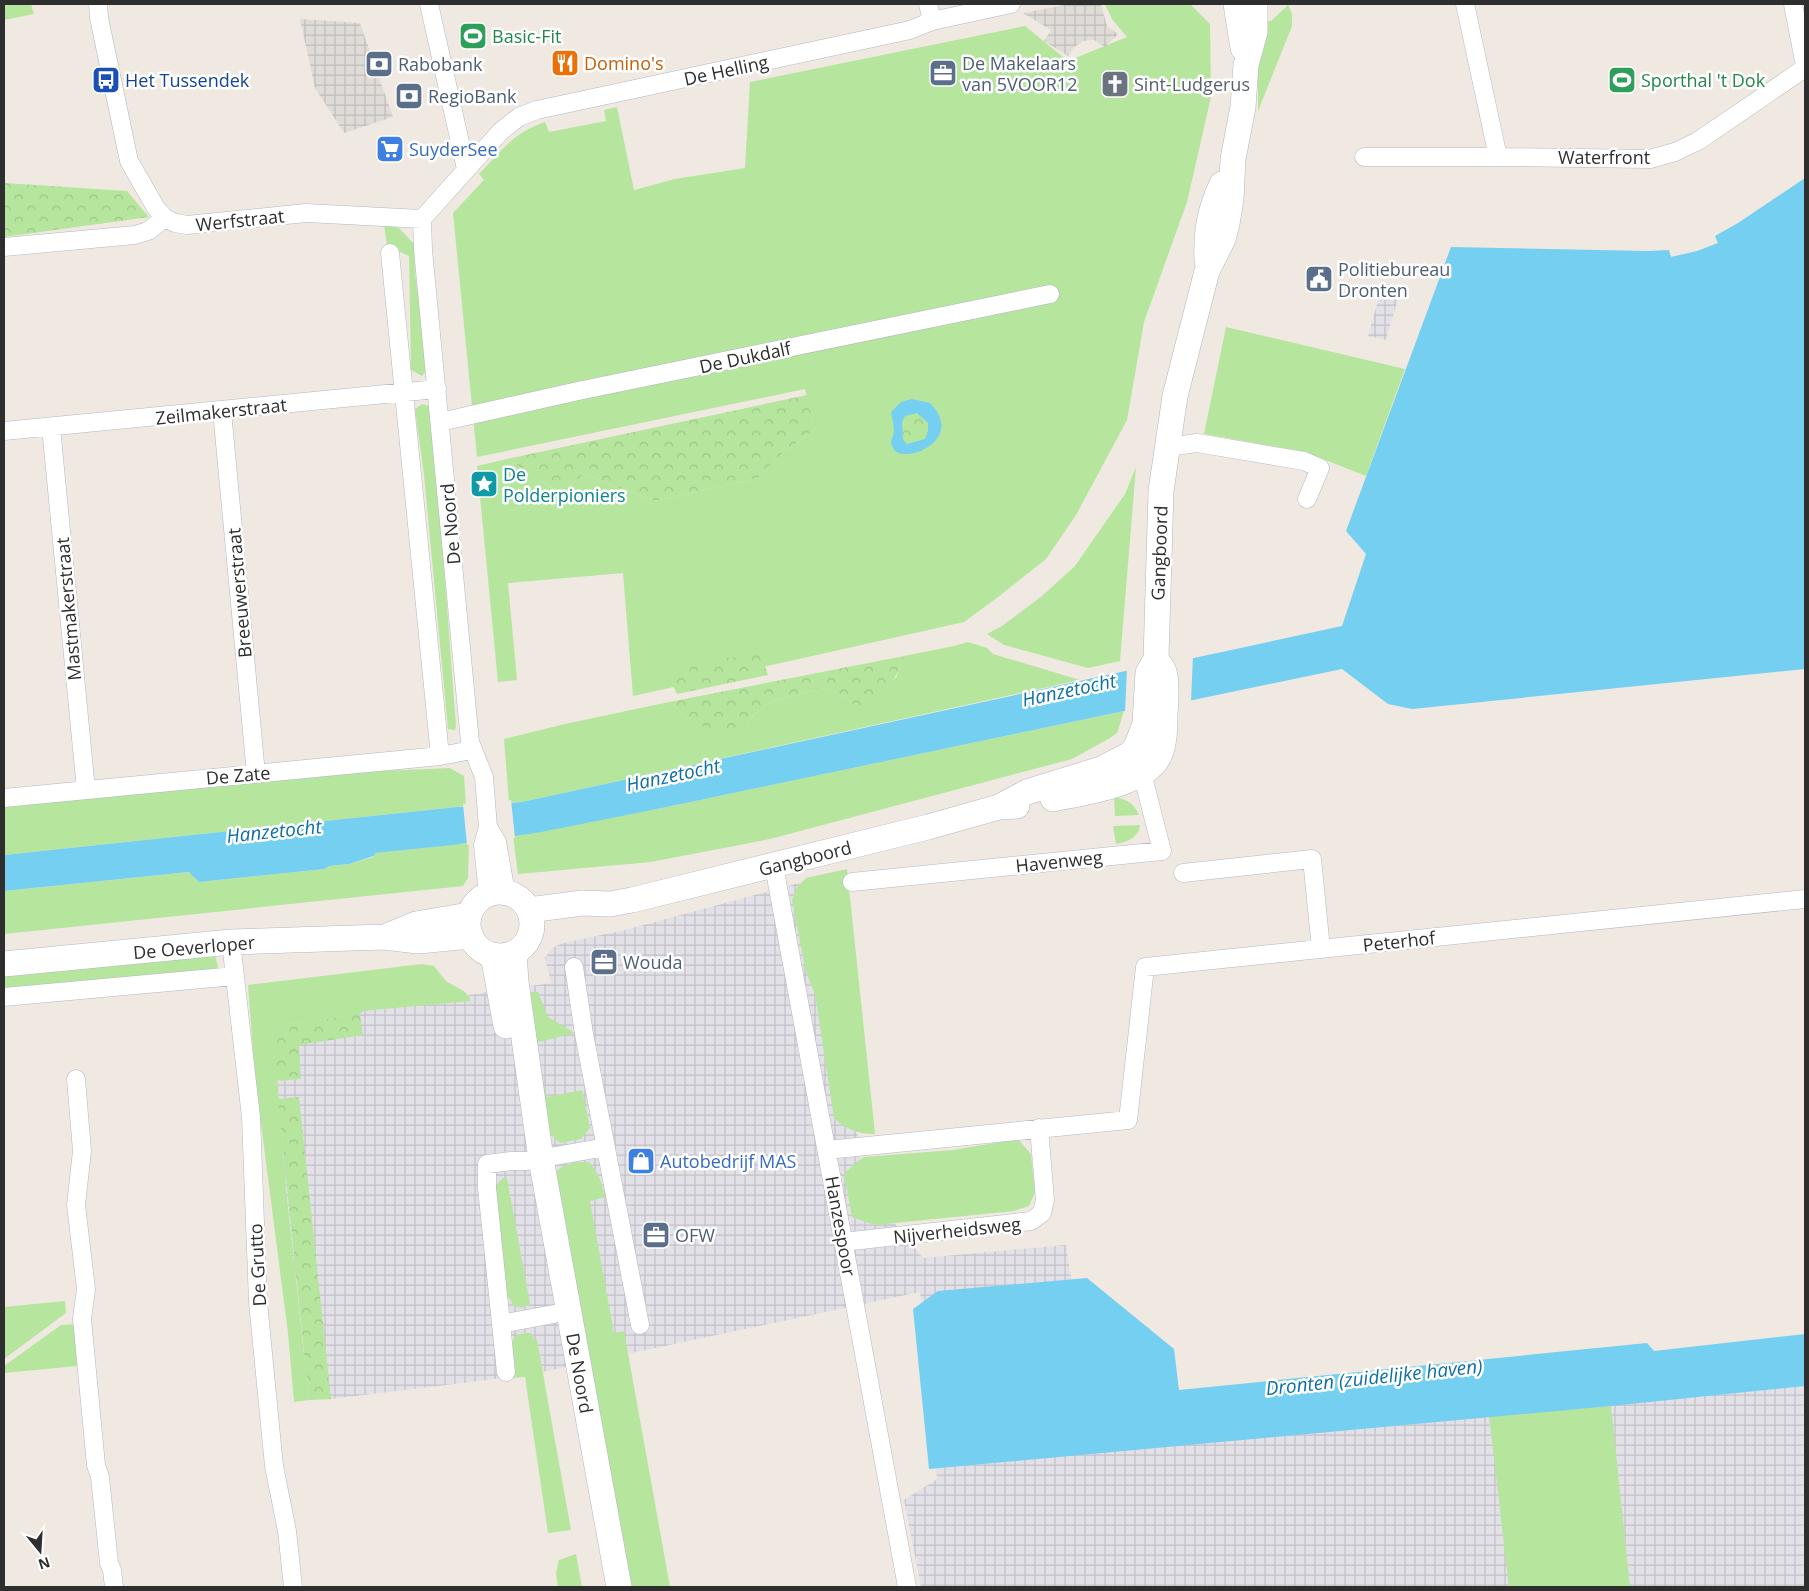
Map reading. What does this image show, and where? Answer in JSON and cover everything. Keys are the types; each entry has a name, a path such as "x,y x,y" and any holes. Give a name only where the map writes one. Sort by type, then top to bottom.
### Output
{"main road":[{"name":"Gangboord","path":"1236,4 1239,32 1246,65"},
{"name":"Gangboord","path":"530,920 582,919 610,904 774,866 999,807 1029,805 1131,779 1136,763 1136,747 1145,724 1156,709 1148,673 1156,650 1161,491 1175,396 1207,271 1227,224 1231,199 1233,159 1243,107 1246,65 1255,32 1255,4"},
{"path":"496,885 523,902 530,920 525,943 504,954 484,951 476,945 470,926 473,907 496,885"},
{"name":"De Oeverloper","path":"4,964 231,942 384,937 416,924 470,926"},
{"name":"De Noord","path":"504,954 518,994 534,1160 554,1314 603,1587"},
{"name":"De Noord","path":"534,1160 619,1587"}],"street":[{"path":"4,247 135,235 148,231 165,218 156,208 129,161 99,18 98,4"},
{"path":"429,4 466,169"},
{"path":"928,4 932,21"},
{"name":"De Helling","path":"422,219 501,131 519,117 537,110 910,30 932,21 1011,4"},
{"path":"1465,4 1498,156"},
{"name":"Waterfront","path":"1364,158 1498,156 1650,159 1672,153 1698,141 1805,67 1793,4"},
{"name":"Werfstraat","path":"165,218 175,223 187,225 306,213 422,219"},
{"name":"De Noord","path":"422,219 423,250 472,750 484,777 488,827 483,845 496,885"},
{"name":"De Noord","path":"390,252 440,756"},
{"name":"De Dukdalf","path":"440,422 578,391 1050,294"},
{"name":"Zeilmakerstraat","path":"4,432 437,389"},
{"name":"Breeuwerstraat","path":"222,411 256,774"},
{"name":"Mastmakerstraat","path":"51,427 86,790"},
{"path":"1168,447 1197,444 1304,461 1320,468 1308,499"},
{"name":"De Zate","path":"4,798 440,756 472,750"},
{"name":"Havenweg","path":"852,882 1162,851 1136,763"},
{"path":"1183,873 1312,859 1322,949"},
{"name":"Hanzespoor","path":"774,866 907,1587"},
{"name":"Peterhof","path":"1039,1128 1128,1120 1145,967 1805,900"},
{"name":"De Grutto","path":"231,942 251,1117 258,1302 262,1348 274,1466 287,1531 293,1587"},
{"path":"574,968 584,1034 640,1326"},
{"name":"De Oeverloper","path":"4,997 235,976"},
{"path":"76,1079 82,1151 76,1205 86,1289 82,1319 96,1465 100,1477 108,1563 112,1570 114,1587"},
{"path":"827,1150 1039,1128"},
{"name":"Nijverheidsweg","path":"843,1242 1031,1221 1042,1213 1045,1200 1039,1128"},
{"path":"506,1372 487,1164 534,1160 606,1147"},
{"name":"De Noord","path":"501,1324 554,1314"}],"shaded area":[{"path":"1070,4 1101,4 1107,26 1118,34 1105,47 1094,40 1083,41 1074,47 1068,56 1044,41 1051,30 1023,13"},
{"path":"300,19 360,23 393,117 344,133 315,88"},
{"path":"1383,283 1401,288 1386,340 1368,336"},
{"path":"821,877 865,1188 923,1258 1066,1245 1096,1441 1805,1362 1805,1587 921,1587 904,1500 937,1479 920,1292 528,1375 331,1399 309,1400 287,1197 273,1026 419,982 461,996 551,983 545,958 552,948 563,943 625,930"}],"green space":[{"path":"4,4 31,4 34,14 4,20"},
{"path":"1105,4 1190,4 1210,24 1211,97 1187,202 1144,322 1127,420 1076,515 1046,559 964,622 633,696 623,573 508,583 517,680 498,682 477,466 507,459 560,493 584,474 654,501 758,478 779,456 815,429 805,389 477,457 453,213 484,180 479,174 509,143 534,126 545,122 549,132 606,121 604,110 617,107 634,190 675,179 745,168 750,82 1025,26 1068,61 1127,37 1112,19"},
{"path":"1288,5 1292,14 1292,26 1258,111 1258,53 1261,21 1271,21"},
{"path":"4,183 127,191 149,217 4,237"},
{"path":"384,224 399,228 414,244 415,273 428,369 422,376 411,370 409,256 387,246"},
{"path":"1226,327 1405,369 1366,476 1305,452 1204,434"},
{"path":"807,395 815,429 779,456 758,478 654,501 584,474 560,493 507,459"},
{"path":"422,404 432,407 455,730 448,729 424,475 415,409"},
{"path":"917,413 928,423 928,431 925,439 907,444 903,440 902,422 905,416"},
{"path":"1136,467 1120,661 1088,668 1004,645 987,634 1002,626 1042,596 1075,566 1125,494"},
{"path":"968,642 987,648 993,654 1080,680 522,802 509,802 504,739 669,702 687,718 746,723 760,709 772,701 825,688 836,692 853,704 896,678 904,656"},
{"path":"760,653 768,675 677,694 672,684 675,674 682,665"},
{"path":"904,656 898,672 886,691 867,707 853,704 836,692 825,688 772,701 760,709 746,723 732,729 712,731 687,718 669,702"},
{"path":"1124,711 1117,733 1072,759 770,839 651,862 518,874 513,836 667,807"},
{"path":"450,768 464,776 466,806 4,855 4,806 355,772"},
{"path":"1114,797 1129,802 1135,807 1139,815 1115,816"},
{"path":"1140,825 1135,836 1125,842 1116,844 1113,826"},
{"path":"469,843 468,878 463,886 4,934 4,891 190,872 199,882 325,869 329,866 349,864 374,857 374,853"},
{"path":"847,869 875,1134 853,1130 834,1118 815,994 806,972 792,900 797,887 806,878"},
{"path":"215,955 219,971 4,990 4,975"},
{"path":"422,964 434,966 446,981 465,992 471,1001 363,1011 360,1014 273,1026 287,1197 309,1400 294,1402 288,1333 255,1077 248,985"},
{"path":"523,992 538,992 548,1017 575,1033 535,1043 547,1097 582,1090 590,1128 581,1139 560,1143 548,1132"},
{"path":"360,1014 363,1035 299,1045 301,1079 276,1081 273,1026"},
{"path":"299,1097 331,1399 309,1400 278,1099"},
{"path":"1018,1139 1031,1154 1035,1193 1029,1206 1014,1211 875,1225 852,1217 844,1174 864,1157 953,1150"},
{"path":"575,1162 589,1162 600,1179 603,1188 605,1197 590,1201 614,1333 624,1331 670,1587 628,1587 552,1174 563,1166"},
{"path":"503,1178 507,1178 530,1304 521,1308 514,1306 509,1298 507,1298 495,1186"},
{"path":"65,1301 66,1313 4,1359 4,1307"},
{"path":"77,1324 80,1362 77,1366 4,1373 4,1366 61,1325"},
{"path":"531,1333 535,1340 537,1340 571,1530 548,1533 525,1377 512,1378 509,1344 512,1343 515,1336"},
{"path":"1611,1406 1630,1587 1509,1587 1489,1416"},
{"path":"576,1554 582,1587 558,1587 556,1573 559,1560"}],"water":[{"name":"Hanzetocht","path":"1805,178 1805,669 1412,709 1388,704 1342,669 1193,700 1124,711 541,832 453,845 375,853 374,856 349,864 329,866 325,869 199,882 189,872 4,891 4,855 457,807 522,802 1342,626 1366,554 1346,531 1451,247 1669,250 1671,257 1697,251 1718,243 1715,236 1738,223"},
{"path":"912,399 930,403 939,416 941,428 938,438 930,446 910,454 900,454 894,450 891,444 894,431 891,412 901,402","holes":["917,413 928,423 925,439 907,444 903,440 902,422 905,416"]},
{"name":"Dronten (zuidelijke haven)","path":"1087,1278 1174,1349 1179,1390 1647,1343 1654,1351 1805,1334 1805,1386 1611,1406 929,1469 913,1309 938,1291"}],"pier":[{"path":"1193,656 1191,701 1125,713 1127,668 1171,658"},
{"path":"511,800 515,838 467,845 463,804"}],"place":[{"name":"Basic-Fit","path":"473,36"},
{"name":"Domino's","path":"565,63"},
{"name":"Rabobank","path":"379,64"},
{"name":"De Makelaars van 5VOOR12","path":"943,73"},
{"name":"Het Tussendek","path":"106,80"},
{"name":"Sporthal 't Dok","path":"1622,80"},
{"name":"Sint-Ludgerus","path":"1115,84"},
{"name":"RegioBank","path":"409,96"},
{"name":"SuyderSee","path":"390,149"},
{"name":"Politiebureau Dronten","path":"1319,279"},
{"name":"De Polderpioniers","path":"484,484"},
{"name":"Wouda","path":"604,962"},
{"name":"Autobedrijf MAS","path":"641,1161"},
{"name":"OFW","path":"656,1235"}]}
